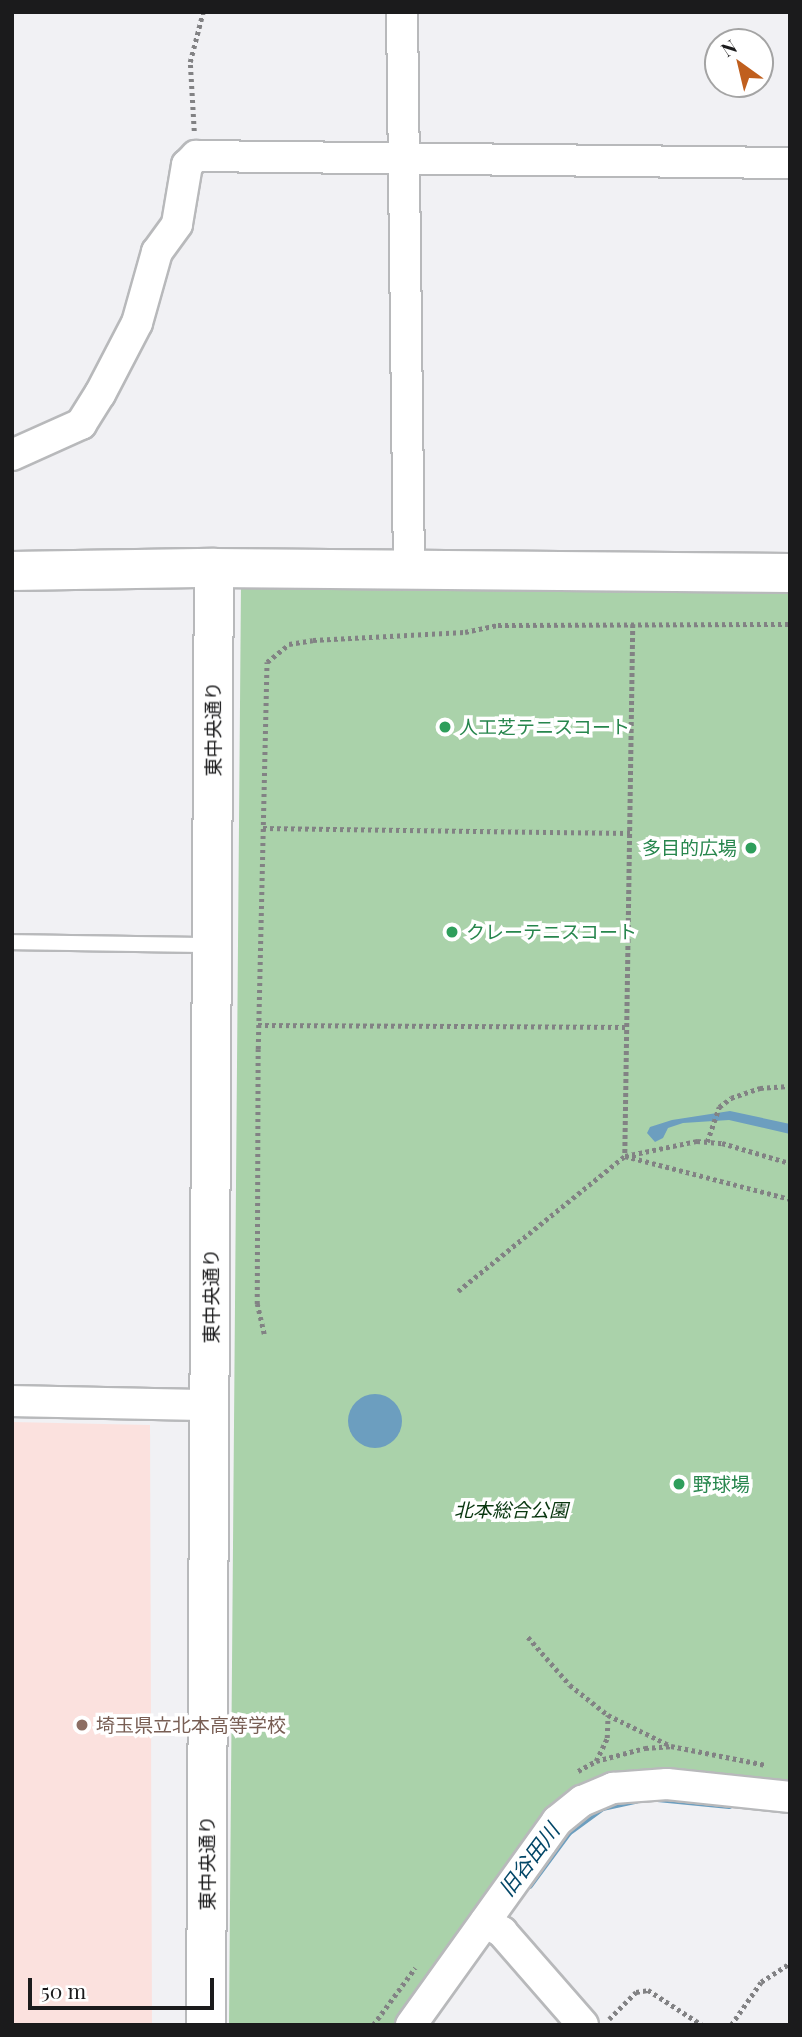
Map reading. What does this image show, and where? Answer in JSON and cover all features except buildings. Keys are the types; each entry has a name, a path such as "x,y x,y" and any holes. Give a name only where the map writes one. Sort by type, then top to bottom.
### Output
{"street":[{"path":"402,12 409,570"},
{"path":"12,455 81,424 100,394 136,323 157,252 177,224 187,165 196,156 790,163"},
{"path":"12,571 214,568 790,573"},
{"name":"東中央通り","path":"206,2025 214,568"},
{"path":"12,1401 210,1405"},
{"path":"411,2025 557,1821 582,1801 613,1788 667,1784 790,1797"},
{"path":"485,1922 502,1932 583,2025"}],"lane":[{"path":"12,942 212,945"}],"path":[{"path":"196,156 190,62 203,12"},
{"path":"625,1156 633,624"},
{"path":"264,1334 257,1304 258,1025 267,662 289,644 464,632 498,625 790,624"},
{"path":"263,828 630,832"},
{"path":"258,1025 627,1027"},
{"path":"707,1142 719,1107 731,1098 760,1088 790,1086"},
{"path":"458,1291 625,1156 668,1145 707,1142 722,1143 790,1163"},
{"path":"625,1156 790,1199"},
{"path":"528,1637 570,1685 608,1715 671,1746 777,1767"},
{"path":"596,1761 607,1738 608,1715"},
{"path":"731,2025 761,1982 790,1963"},
{"path":"604,2025 636,1992 648,1990 702,2025"}],"shaded area":[{"name":"埼玉県立北本高等学校","path":"12,1422 150,1425 152,2025 12,2025"}],"green space":[{"name":"北本総合公園","path":"241,584 790,587 790,1784 670,1771 551,1812 394,2025 229,2025"}],"water":[{"path":"730,1111 790,1124 790,1134 729,1120 683,1123 668,1128 663,1138 655,1142 647,1133 650,1127 672,1120"},
{"path":"375,1394 394,1402 402,1421 394,1440 375,1448 356,1440 348,1421 356,1402"}],"waterway":[{"name":"旧谷田川","path":"657,1798 729,1805"},
{"name":"旧谷田川","path":"529,1885 568,1832 602,1807 635,1800"}],"place":[{"name":"人工芝テニスコート","path":"445,727"},
{"name":"多目的広場","path":"751,848"},
{"name":"クレーテニスコート","path":"452,932"},
{"name":"野球場","path":"679,1484"},
{"name":"埼玉県立北本高等学校","path":"82,1725"}]}
